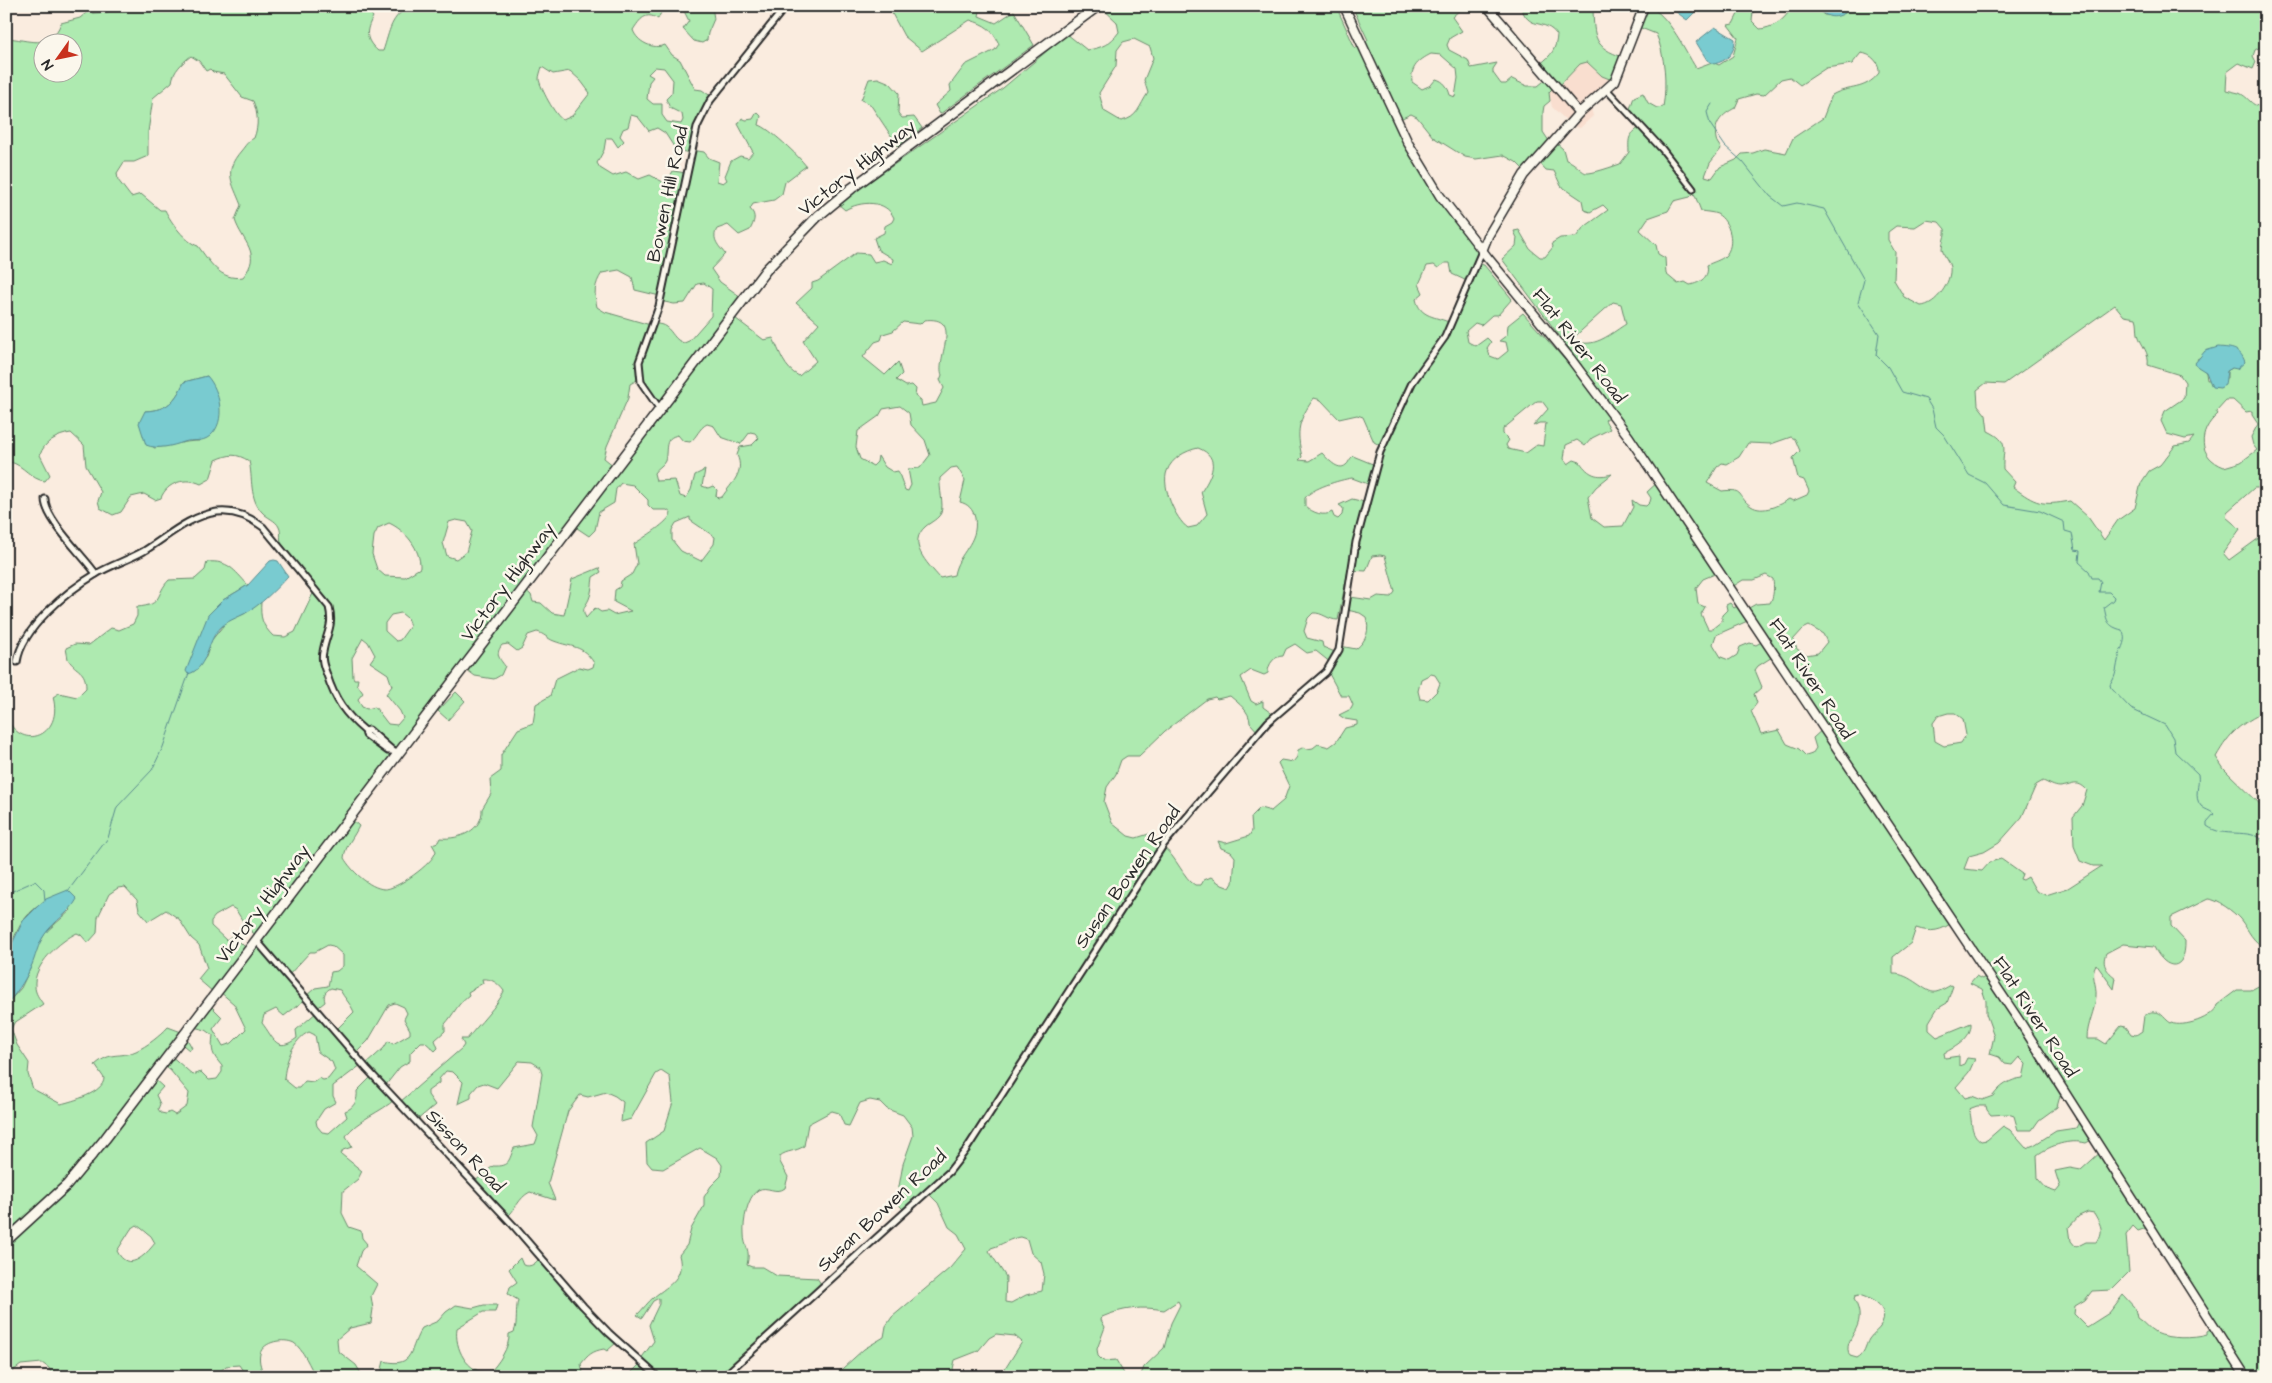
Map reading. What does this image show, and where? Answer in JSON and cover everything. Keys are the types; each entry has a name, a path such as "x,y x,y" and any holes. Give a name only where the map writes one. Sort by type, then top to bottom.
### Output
{"main road":[{"name":"Victory Highway","path":"6,1241 43,1209 88,1161 256,940 394,752 766,270 832,204 1098,6"},
{"name":"Flat River Road","path":"1344,6 1416,159 1440,196 1606,405 1745,608 2020,1022 2246,1377"},
{"path":"1487,6 1579,113"},
{"path":"1482,251 1488,236 1524,175 1579,113 1615,82 1644,6"}],"street":[{"name":"Bowen Hill Road","path":"659,408 644,388 639,371 639,362 657,311 695,135 701,116 710,100 786,6"},
{"path":"1607,90 1662,148 1693,189"},
{"name":"Susan Bowen Road","path":"723,1377 949,1172 966,1150 1164,844 1268,722 1331,666 1339,650 1356,542 1380,452 1412,383 1445,337 1482,251"},
{"path":"45,500 45,507 96,574"},
{"path":"17,662 19,652 46,614 62,599 96,574 136,556 176,529 205,515 219,512 233,513 255,521 263,527 329,607 332,619 322,654 323,663 339,706 347,716 365,731 369,730 394,752"},
{"name":"Sisson Road","path":"256,940 367,1069 513,1226 583,1306 624,1347 658,1377"}],"shaded area":[{"path":"1587,62 1602,76 1612,80 1590,104 1593,116 1580,128 1572,126 1552,107 1549,92 1556,85 1559,86 1580,64"}],"green space":[{"path":"111,6 365,6 373,17 368,31 369,39 378,51 383,51 395,19 411,6 664,6 658,19 650,16 644,17 633,30 638,38 646,44 651,46 665,45 672,55 680,60 695,89 702,90 712,97 701,116 692,150 704,152 709,158 719,162 717,181 723,183 727,180 725,176 731,161 740,156 748,158 753,152 738,124 742,118 746,120 753,119 757,112 761,116 759,125 784,143 806,166 785,182 782,194 774,200 753,204 750,209 754,214 754,219 750,230 739,235 728,225 717,229 715,239 725,254 711,269 720,282 741,297 731,315 764,340 773,338 786,365 799,376 816,361 803,341 819,323 796,303 812,288 812,283 818,281 856,253 869,254 874,262 883,260 892,264 893,259 878,250 874,238 884,233 885,226 892,222 894,218 890,212 885,207 879,205 858,205 845,210 838,204 1003,88 1067,34 1087,50 1101,47 1112,40 1119,32 1117,22 1100,6 1336,6 1355,48 1368,40 1352,6 1448,6 1453,10 1459,7 1461,9 1452,17 1462,31 1450,38 1447,45 1449,50 1468,60 1471,68 1497,63 1493,73 1501,84 1506,84 1512,79 1527,86 1538,86 1549,77 1540,64 1553,51 1557,35 1547,27 1528,19 1521,6 1600,6 1593,9 1595,34 1606,50 1623,57 1612,80 1602,76 1587,62 1580,64 1559,86 1556,85 1549,92 1550,101 1544,106 1543,112 1543,132 1551,144 1555,142 1563,149 1566,160 1572,162 1586,173 1620,164 1629,152 1631,135 1643,124 1630,109 1634,97 1643,93 1648,103 1657,108 1663,107 1665,90 1664,70 1659,42 1656,34 1636,26 1643,6 1659,13 1667,21 1696,68 1712,62 1719,65 1733,56 1738,38 1728,25 1733,24 1740,10 1754,9 1757,6 1771,6 1753,12 1752,21 1760,29 1773,26 1781,21 1789,11 1786,6 1814,6 1824,15 1832,16 1841,14 1851,6 2248,6 2253,10 2266,7 2266,20 2260,28 2265,44 2255,50 2253,56 2256,62 2253,69 2239,63 2227,72 2226,90 2243,95 2257,106 2266,105 2266,488 2254,488 2227,512 2226,517 2240,529 2223,553 2229,560 2266,533 2266,711 2236,730 2216,757 2224,769 2266,810 2266,833 2258,835 2266,848 2266,948 2254,939 2234,913 2212,900 2208,899 2171,917 2171,926 2185,941 2182,959 2179,963 2174,965 2164,961 2154,947 2123,944 2106,953 2104,961 2110,973 2116,978 2114,989 2096,964 2094,976 2096,996 2087,1039 2098,1039 2106,1044 2121,1026 2126,1027 2131,1034 2136,1035 2142,1031 2144,1016 2152,1012 2160,1013 2169,1022 2176,1024 2197,1021 2210,1014 2217,1005 2237,990 2251,990 2266,982 2266,1377 2230,1377 2225,1372 2212,1373 2207,1377 1140,1377 1144,1367 1164,1348 1171,1323 1180,1305 1178,1301 1164,1310 1133,1309 1102,1317 1101,1320 1105,1327 1097,1349 1098,1356 1103,1361 1116,1360 1126,1377 1000,1377 1022,1342 1015,1336 996,1334 989,1338 978,1351 955,1360 953,1369 957,1377 833,1377 864,1349 884,1337 886,1326 892,1317 950,1268 966,1249 958,1234 949,1227 938,1203 928,1193 906,1212 898,1204 903,1164 913,1136 912,1127 903,1115 887,1109 880,1102 870,1100 860,1103 849,1126 844,1125 839,1113 832,1111 808,1124 804,1146 780,1156 780,1162 788,1177 785,1188 778,1191 758,1190 751,1198 746,1210 744,1239 748,1251 747,1265 762,1267 777,1276 817,1278 823,1287 722,1377 627,1377 641,1363 640,1360 654,1341 649,1325 659,1304 659,1298 653,1301 642,1318 637,1315 652,1299 671,1284 678,1275 680,1269 679,1255 687,1245 691,1229 704,1206 704,1197 721,1176 722,1165 717,1158 700,1148 663,1169 652,1168 647,1162 646,1143 664,1131 673,1102 670,1077 661,1071 656,1074 631,1119 621,1122 623,1102 615,1096 606,1092 588,1097 580,1095 568,1111 548,1183 555,1200 530,1192 523,1197 506,1218 474,1182 493,1166 506,1164 514,1148 535,1144 538,1136 533,1127 542,1074 540,1067 532,1062 519,1061 497,1088 484,1083 478,1085 471,1093 471,1098 458,1104 463,1082 453,1072 446,1071 439,1079 439,1083 428,1091 428,1095 435,1105 416,1121 400,1102 462,1048 464,1045 461,1039 467,1039 498,1002 504,991 488,979 482,979 483,983 468,992 469,995 445,1024 445,1031 435,1040 438,1048 435,1051 425,1042 421,1042 410,1053 410,1061 400,1067 385,1086 395,1099 356,1125 346,1136 352,1147 343,1150 341,1154 362,1171 358,1179 343,1191 342,1213 349,1227 361,1231 362,1238 367,1244 361,1251 356,1266 377,1284 371,1296 373,1309 371,1323 350,1328 337,1339 338,1351 356,1365 363,1377 316,1377 297,1346 294,1343 285,1341 269,1343 262,1350 260,1360 265,1377 247,1377 239,1365 226,1366 214,1377 53,1377 49,1368 42,1363 21,1365 6,1376 6,1005 21,988 31,967 37,947 46,932 71,910 58,896 44,902 26,917 6,950 6,715 12,727 20,734 29,737 38,735 46,730 52,722 55,711 53,697 59,693 77,697 86,688 84,677 68,659 66,648 75,644 89,645 111,628 119,630 133,624 137,616 137,607 146,606 155,601 169,580 195,579 205,570 207,562 226,564 248,585 223,600 192,673 206,657 211,641 227,621 244,614 261,602 262,621 273,636 285,637 295,632 316,587 284,550 281,544 278,525 258,507 253,495 249,461 240,457 229,456 216,460 210,479 201,484 189,481 178,482 168,488 161,498 155,500 144,494 131,497 121,512 113,515 100,508 98,501 101,492 86,466 84,445 71,433 61,435 52,440 42,450 40,455 50,475 45,481 36,478 15,464 10,462 6,464 6,38 32,41 32,82 82,82 82,32 56,32 61,23 80,18 92,8 93,13 108,12","holes":["1134,39 1150,47 1153,58 1144,80 1148,93 1135,114 1121,121 1104,111 1099,93 1116,66 1117,50 1123,42","1861,53 1874,59 1879,69 1879,73 1868,83 1832,95 1823,118 1793,138 1786,153 1764,149 1742,154 1736,160 1720,167 1712,178 1705,176 1710,163 1721,149 1716,140 1715,133 1720,120 1735,108 1739,99 1756,94 1764,95 1781,79 1790,77 1800,85 1826,68 1852,64","1431,54 1441,55 1457,69 1458,78 1455,97 1450,95 1448,89 1439,80 1436,79 1431,85 1422,89 1412,82 1412,72 1416,65","191,56 199,61 206,71 210,69 213,72 224,74 242,97 253,101 255,106 257,115 256,133 254,138 235,158 231,171 232,183 241,205 235,220 251,254 249,269 243,277 228,276 216,269 198,246 193,244 179,231 165,210 160,210 141,194 131,197 118,180 117,173 124,162 134,162 148,156 148,132 153,98 172,82 176,71","542,67 553,74 570,71 590,93 572,116 563,120 552,107 540,83","655,67 664,68 673,80 672,93 666,99 670,108 682,114 683,120 681,124 667,122 662,115 662,104 653,104 647,99 649,82 653,77 648,74","1411,114 1417,117 1433,137 1465,157 1476,159 1503,155 1516,162 1526,172 1538,161 1546,170 1554,171 1561,186 1582,200 1584,210 1590,212 1603,205 1608,210 1583,228 1576,237 1560,238 1552,243 1553,247 1545,257 1540,257 1530,249 1519,230 1514,231 1517,238 1516,246 1502,259 1614,409 1660,480 1647,492 1651,498 1646,506 1639,505 1632,500 1633,507 1623,526 1604,527 1592,518 1588,497 1596,487 1612,474 1602,476 1590,473 1580,462 1574,460 1568,464 1564,459 1566,445 1577,440 1585,446 1592,438 1610,429 1605,420 1609,417 1573,369 1523,313 1508,325 1507,335 1499,341 1506,342 1508,351 1498,359 1490,356 1487,348 1491,342 1487,338 1476,346 1468,342 1466,331 1475,323 1481,325 1492,315 1498,315 1512,299 1484,265 1479,264 1482,248 1419,161 1400,119","631,115 638,117 649,131 657,128 665,133 676,150 690,153 686,173 673,171 668,180 663,182 650,175 639,179 626,172 613,176 600,168 597,163 604,150 606,138 612,138 618,147 624,141 620,136 623,129 628,127","1694,193 1701,211 1711,212 1722,217 1730,234 1730,246 1725,256 1707,265 1706,276 1701,281 1690,285 1685,282 1678,284 1666,274 1665,258 1658,254 1656,245 1640,230 1648,218 1668,211 1674,201 1690,197","1926,220 1939,222 1945,229 1942,249 1950,267 1950,273 1946,286 1932,302 1921,306 1904,297 1894,280 1895,252 1888,240 1888,232 1896,226 1915,227","1445,263 1450,263 1452,274 1467,281 1451,323 1429,316 1421,310 1416,299 1423,293 1419,284 1427,266 1434,265 1438,268","619,270 632,277 635,290 660,296 660,301 674,304 685,303 697,284 704,283 712,289 711,316 689,341 684,343 678,340 663,325 647,324 605,312 597,307 595,297 597,281 602,273","1613,302 1621,304 1626,324 1606,337 1589,343 1583,343 1574,349 1571,340","2115,305 2124,316 2136,318 2138,334 2147,353 2148,365 2180,375 2185,382 2184,398 2165,411 2161,421 2167,434 2185,439 2194,437 2189,443 2175,446 2160,465 2149,471 2141,483 2135,508 2118,520 2104,540 2088,517 2070,501 2040,502 2013,487 2015,482 2003,469 2003,443 1988,431 1986,415 1978,405 1977,390 1986,383 2004,384","924,320 936,320 943,324 946,331 946,339 940,380 944,388 936,403 922,406 921,401 915,396 916,389 912,385 906,386 896,380 902,374 898,362 885,375 863,357 875,342 881,340 883,334 893,331 903,322 920,324","2203,356 2232,368 2227,371 2227,378 2207,380 2206,373 2197,359","207,376 199,441 154,448 145,411 160,409 174,399 184,382","639,379 658,409 614,466 604,458 607,446 628,398 630,384","1314,398 1321,400 1339,419 1357,415 1363,417 1374,442 1381,446 1375,465 1353,456 1346,465 1340,467 1333,464 1322,453 1309,461 1299,460 1302,457 1299,440 1302,420","2226,400 2233,400 2246,412 2252,411 2252,415 2258,424 2251,437 2253,445 2257,450 2241,462 2224,467 2215,463 2205,451 2203,444 2206,428 2218,414 2216,411","1537,401 1542,401 1548,409 1533,426 1539,423 1546,423 1543,446 1537,445 1526,453 1508,449 1506,445 1509,440 1503,434 1503,429","900,406 909,413 911,425 925,440 930,455 920,468 908,469 911,485 908,491 905,490 898,471 893,472 885,467 878,456 877,462 873,466 860,459 856,447 858,431 879,416 883,409","707,424 714,426 721,437 741,444 750,432 755,433 759,438 752,445 740,447 737,455 739,461 738,472 722,497 718,498 716,496 717,490 713,486 708,488 702,486 705,470 695,475 691,490 686,498 680,496 675,480 656,481 654,473 665,461 667,444 670,438 678,435 683,441 690,442","1791,437 1795,439 1800,451 1793,458 1798,478 1804,480 1809,491 1807,495 1793,501 1789,499 1766,509 1756,508 1747,503 1738,492 1722,491 1707,483 1717,467 1722,463 1727,464 1739,457 1748,443 1771,444","1198,448 1205,452 1212,462 1211,474 1201,492 1207,514 1197,526 1188,528 1174,510 1166,485 1169,466 1184,453","957,467 965,480 960,502 968,506 975,518 974,535 956,567 954,575 940,578 925,559 918,546 920,532 941,513 940,478 951,468","1352,478 1368,484 1365,502 1352,499 1339,505 1343,508 1342,515 1338,519 1334,517 1332,512 1319,514 1305,506 1305,498 1308,494 1333,483","621,483 633,485 648,500 648,505 653,510 667,510 671,513 666,521 634,544 637,564 632,574 621,581 620,587 615,590 614,602 631,611 614,615 607,611 601,612 595,608 586,618 584,608 590,597 593,577 601,572 599,568 572,579 564,615 552,613 541,603 533,602 531,595 523,588 571,524 589,536 595,530 599,512 614,503 616,489","690,517 690,520 715,537 714,544 701,561 681,551 672,540 672,530 676,523","456,520 467,522 472,531 466,552 456,559 447,556 443,543 449,522","389,523 401,530 411,541 418,554 420,568 405,577 385,576 377,569 372,554 374,536 378,528","1372,556 1385,556 1395,592 1391,597 1378,596 1371,600 1350,597 1347,610 1360,613 1366,617 1367,630 1363,642 1356,649 1340,646 1337,653 1323,647 1322,642 1307,638 1304,631 1308,618 1313,613 1338,620 1348,570 1366,571","1722,571 1732,587 1743,580 1754,580 1766,575 1773,579 1773,592 1770,603 1756,604 1747,609 1742,603 1734,608 1730,603 1726,605 1727,610 1722,615 1722,621 1712,629 1708,629 1701,614 1705,607 1698,604 1696,588 1703,579","401,613 407,618 410,626 400,640 396,641 385,631 385,623 391,615","1752,619 1765,640 1756,645 1750,643 1740,647 1737,655 1729,660 1721,657 1713,644 1716,635","1809,626 1823,634 1827,642 1818,653 1806,655 1797,649 1793,640 1803,629","537,632 554,641 581,650 594,663 593,667 588,669 579,667 555,679 550,696 536,704 533,723 518,729 501,755 501,771 490,779 491,794 482,809 479,823 469,832 455,837 440,838 438,842 432,844 436,851 434,856 422,869 405,881 384,889 372,885 356,873 344,858 359,826 349,817 463,667 475,676 494,679 501,675 505,666 501,661 499,651 502,645 508,644 517,651 522,648 528,635","363,638 368,642 375,655 370,662 388,674 392,686 386,694 400,711 403,718 397,725 388,724 375,707 367,709 362,707 358,699 363,693 357,684 358,679 353,677 352,658","1295,644 1307,653 1316,651 1331,663 1327,670 1341,696 1349,696 1353,705 1351,709 1339,715 1345,719 1357,721 1357,725 1345,728 1336,742 1329,747 1318,744 1313,748 1307,749 1304,747 1298,750 1297,757 1293,762 1281,760 1278,763 1289,786 1284,800 1271,811 1260,808 1251,817 1252,831 1249,836 1226,843 1218,841 1221,848 1231,852 1235,857 1233,883 1230,888 1211,877 1204,880 1201,885 1195,885 1187,878 1172,856 1163,847 1164,845 1152,833 1136,838 1128,836 1112,823 1104,802 1107,787 1116,774 1121,760 1127,756 1139,756 1165,731 1207,699 1230,696 1246,711 1250,723 1258,732 1274,715 1263,707 1263,701 1256,704 1251,701 1241,677 1251,670 1264,675 1268,673 1270,664 1280,656 1283,656 1286,649","1777,654 1824,728 1813,738 1816,748 1812,754 1806,756 1799,749 1787,744 1779,730 1761,734 1751,711 1757,703 1754,694 1762,687 1755,670","1431,674 1435,675 1440,683 1437,691 1428,700 1420,699 1418,691 1421,679","1955,713 1963,719 1966,735 1961,743 1944,746 1935,741 1933,723 1938,716","2043,781 2058,787 2077,784 2087,790 2082,806 2073,817 2074,846 2080,861 2093,866 2102,866 2068,888 2046,895 2036,891 2028,877 2023,880 2020,879 2022,874 2001,859 1990,862 1982,871 1964,869 1969,856 1984,852 1999,843 2022,817 2036,785","125,887 137,900 139,910 148,921 166,910 179,919 191,938 199,945 207,968 198,979 213,992 219,991 234,1004 246,1029 232,1043 223,1046 213,1029 222,1017 208,1003 189,1026 206,1030 213,1035 213,1052 222,1066 222,1072 217,1079 209,1080 201,1072 193,1075 169,1054 178,1041 189,1050 192,1048 184,1033 168,1027 140,1049 130,1053 111,1056 95,1065 104,1078 103,1083 87,1096 61,1104 33,1089 28,1074 29,1063 17,1045 11,1029 14,1023 43,1004 35,986 38,970 43,962 63,942 77,933 88,943 97,933 98,917 109,894 118,888","231,907 236,910 247,928 257,936 247,949 233,935 226,940 211,926 211,921 215,916","1954,921 1989,974 1982,979 1976,976 1970,983 1982,989 1986,1001 1986,1014 1994,1036 1990,1054 1999,1057 2005,1064 2012,1065 2019,1057 2026,1064 2023,1078 2009,1082 1993,1096 1982,1100 1972,1096 1965,1098 1956,1087 1969,1072 1975,1059 1967,1058 1964,1064 1959,1066 1959,1056 1945,1058 1944,1053 1966,1038 1971,1028 1971,1023 1937,1037 1929,1030 1929,1022 1937,1009 1947,1003 1953,986 1951,985 1932,992 1906,977 1893,974 1893,957 1911,943 1916,928 1931,931 1941,929","328,945 333,946 343,955 343,966 337,971 331,972 328,986 315,988 305,997 287,977 310,952 315,952","331,988 340,990 354,1012 335,1031 317,1012 296,1030 297,1038 284,1045 276,1042 262,1023 264,1015 276,1009 284,1016 306,999 316,1009 325,1002 324,995","395,1003 404,1007 407,1013 404,1019 410,1034 393,1044 388,1041 384,1048 365,1065 373,1075 357,1091 355,1103 345,1111 347,1117 329,1133 322,1132 317,1126 316,1121 324,1109 336,1102 333,1096 333,1086 361,1065 355,1054 368,1041 389,1005","309,1032 315,1035 318,1052 332,1062 335,1070 328,1079 323,1080 319,1078 314,1082 305,1081 299,1088 295,1088 284,1079 291,1052 298,1040","161,1064 170,1070 189,1093 187,1106 175,1115 170,1112 166,1114 161,1113 158,1109 160,1104 156,1095 163,1087 152,1077","2066,1092 2082,1116 2076,1128 2056,1131 2026,1148 2010,1130 2003,1126 1987,1140 1981,1141 1973,1131 1969,1109 1977,1106 1986,1106 1991,1115 2008,1114 2014,1116 2018,1130 2032,1130 2039,1120 2057,1107 2060,1096","2095,1138 2103,1150 2081,1170 2070,1168 2055,1171 2060,1187 2056,1192 2047,1189 2038,1179 2037,1155 2048,1148 2073,1142 2086,1143","2088,1212 2094,1213 2101,1230 2097,1242 2086,1242 2076,1247 2071,1241 2069,1227 2079,1216","137,1225 151,1236 155,1243 141,1257 131,1262 121,1258 117,1251 131,1229","2133,1226 2138,1231 2152,1226 2215,1326 2207,1331 2207,1335 2196,1337 2181,1338 2160,1335 2137,1318 2135,1308 2123,1295 2109,1313 2087,1327 2074,1314 2075,1306 2085,1300 2092,1291 2111,1290 2129,1272 2126,1235","1021,1237 1027,1239 1031,1253 1041,1262 1044,1274 1042,1291 1026,1295 1011,1303 1005,1302 1006,1277 989,1251 991,1248","1859,1295 1874,1301 1881,1308 1884,1318 1881,1326 1869,1339 1863,1352 1857,1358 1850,1356 1848,1349 1859,1318 1854,1299 1855,1296"]},
{"path":"686,6 712,6 714,19 707,40 702,43 694,41 683,29 689,21 684,11"},
{"path":"888,6 981,6 979,16 996,23 1014,11 1034,45 940,114 935,105 951,91 950,85 965,65 995,50 999,44 988,28 970,20 922,51 904,36"},
{"path":"878,78 890,83 899,93 898,113 902,118 914,117 922,128 898,146 870,104 861,100 869,79"},
{"path":"456,692 465,701 448,720 438,711"},
{"path":"541,1257 617,1342 607,1351 604,1349 596,1351 586,1358 581,1364 584,1377 380,1377 384,1361 394,1363 406,1359 410,1355 422,1328 438,1321 456,1305 473,1308 484,1305 497,1305 495,1312 483,1312 457,1328 460,1351 468,1364 481,1372 489,1373 503,1355 508,1344 509,1334 514,1332 515,1328 518,1300 508,1294 510,1287 517,1282 509,1269 520,1258 523,1265 529,1266"}],"water":[{"path":"1675,6 1701,6 1687,20 1675,11"},
{"path":"1813,6 1847,6 1845,13 1832,17"},
{"path":"1715,27 1735,39 1735,44 1729,56 1723,61 1714,64 1707,60 1696,42"},
{"path":"2218,347 2238,351 2245,362 2237,369 2232,368 2227,371 2225,385 2220,388 2212,387 2206,372 2195,363 2205,351"},
{"path":"207,376 212,382 220,406 219,423 210,436 165,447 146,445 139,423 145,411 160,409 170,403 184,382"},
{"path":"270,561 278,561 288,576 256,606 222,626 213,638 199,668 188,674 186,671 208,615 223,600 248,585"},
{"path":"68,890 77,899 70,909 45,934 25,979 6,1005 6,950 13,942 23,921 38,906 46,899"}],"waterway":[{"path":"1712,104 1707,112 1710,124 1725,146 1743,162 1770,196 1783,206 1797,203 1824,209 1864,280 1858,302 1879,334 1876,355 1888,367 1902,392 1926,399 1932,409 1936,427 1944,435 1969,475 1985,483 2004,505 2040,511 2064,522 2065,531 2072,533 2075,550 2080,551 2079,562 2089,571 2092,578 2098,578 2101,582 2099,592 2109,592 2114,597 2104,607 2108,622 2113,627 2122,630 2124,634 2115,675 2110,685 2111,688 2131,709 2165,725 2173,738 2175,752 2198,774 2197,799 2203,807 2214,814 2207,822 2207,826 2221,832 2251,835 2266,841"},
{"path":"68,891 108,838 117,807 152,770 163,747 189,673"},
{"path":"6,894 35,881 44,890 45,901"}]}
